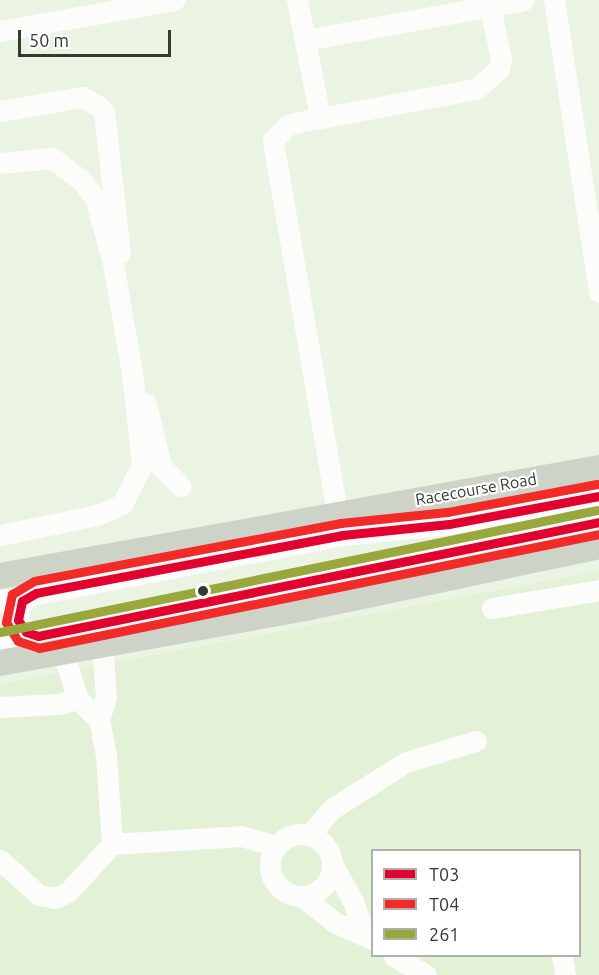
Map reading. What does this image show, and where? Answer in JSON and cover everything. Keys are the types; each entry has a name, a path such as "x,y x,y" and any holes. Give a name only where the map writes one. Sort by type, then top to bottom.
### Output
{"main road":[{"name":"Racecourse Road","path":"0,576 340,523 599,468"},
{"path":"0,663 310,607 599,546"}],"street":[{"path":"0,30 174,0"},
{"path":"297,0 320,117"},
{"path":"306,40 523,0"},
{"path":"554,0 599,292"},
{"path":"351,569 361,560 363,548 340,523 273,155 273,140 278,132 288,125 320,117 476,89 499,69 501,59 490,7"},
{"path":"0,111 82,97 104,112 121,259 147,409 162,466 180,486"},
{"path":"0,163 52,158 82,181 95,198 115,274 132,373 141,465 135,485 122,504 97,515 0,535"},
{"path":"0,601 340,523 449,524 599,496"},
{"path":"0,644 351,569 599,522"},
{"path":"492,608 599,590"},
{"path":"36,593 22,601 18,620 26,632 45,634"},
{"path":"102,645 106,697 99,720 106,755 112,844"},
{"path":"63,653 78,699 99,720"},
{"path":"0,707 58,704 78,699"},
{"path":"310,834 333,808 406,762 476,741"},
{"path":"291,834 310,834 326,846 332,864 354,903 368,936 336,923 301,896 282,891 271,875 275,846 291,834"},
{"path":"0,860 39,895 55,898 68,892 112,844 242,837 275,846"},
{"path":"301,896 320,890 327,883 332,864"},
{"path":"396,957 426,975"},
{"path":"562,957 565,975"}],"shaded area":[{"path":"599,571 599,975 0,975 0,684"}],"transit line":[{"name":"T04","path":"597,484 447,512 341,523 34,581 12,594 6,622 18,641 39,648 599,534"},
{"name":"T03","path":"599,496 449,524 343,535 36,593 22,601 18,620 26,632 38,636 599,522"},
{"name":"261","path":"0,632 597,510"}]}
